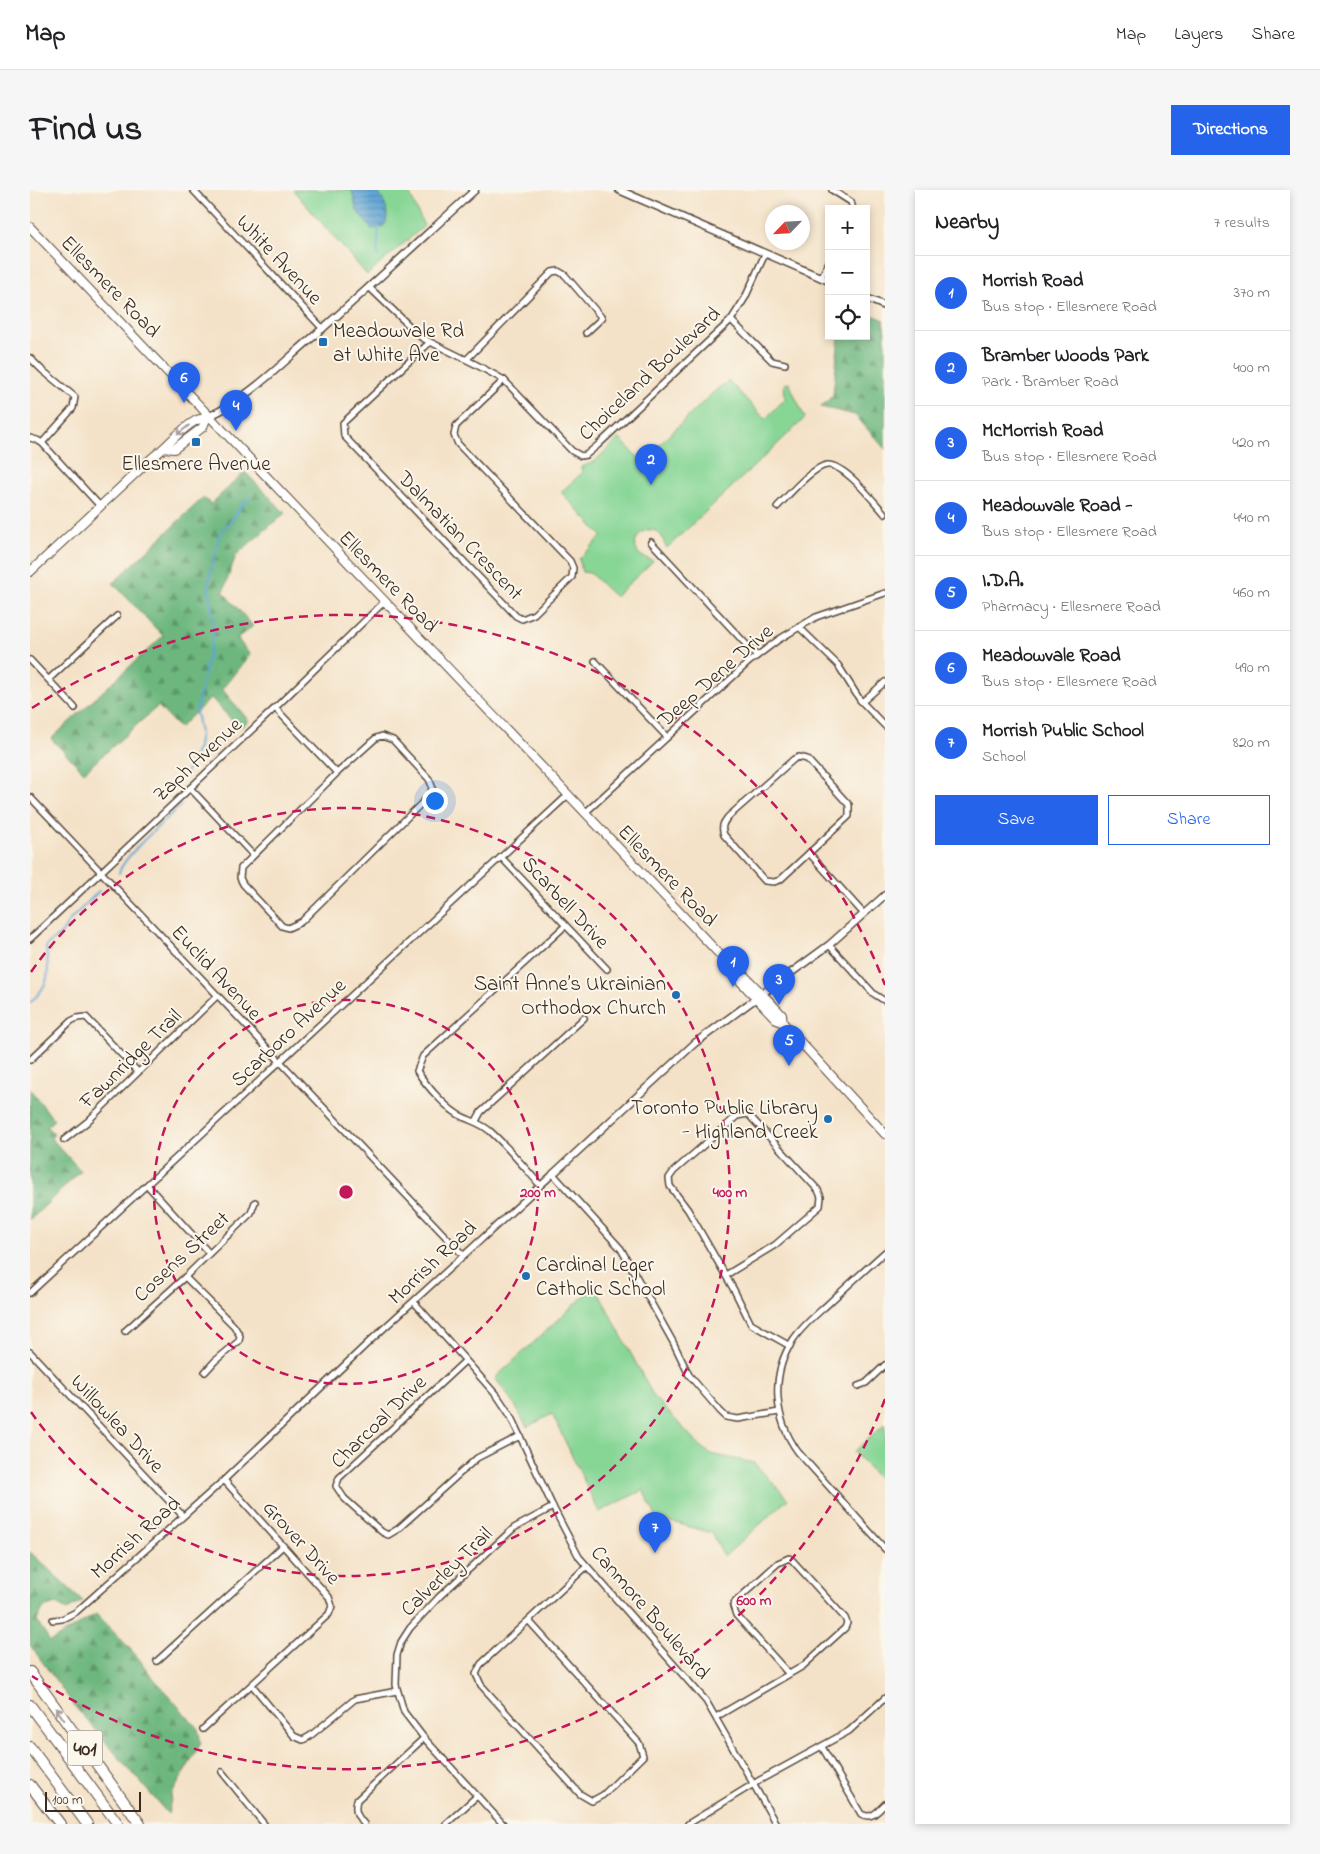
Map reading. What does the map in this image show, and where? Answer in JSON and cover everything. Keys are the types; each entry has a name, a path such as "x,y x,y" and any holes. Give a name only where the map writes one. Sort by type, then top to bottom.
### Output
{"highway":[{"name":"401","path":"30,1672 140,1824"},
{"name":"401","path":"30,1705 118,1824"},
{"name":"401","path":"30,1747 87,1824"},
{"path":"30,1785 60,1824"}],"main road":[{"name":"Ellesmere Road","path":"30,228 568,796 723,958 729,960 759,996 782,1015 783,1023 883,1129"},
{"path":"30,572 165,448 168,442 197,419 208,417"}],"street":[{"name":"White Avenue","path":"193,190 323,329"},
{"path":"208,417 222,410 255,387 370,288 475,190"},
{"path":"619,190 825,280"},
{"path":"832,190 852,202 852,205"},
{"name":"Choiceland Boulevard","path":"370,288 429,343 467,359 504,380 572,451 577,455 584,456 731,320 745,298 765,254"},
{"path":"821,278 825,270"},
{"path":"467,359 552,272 558,271 565,275 602,318 586,333"},
{"path":"870,300 885,306"},
{"path":"731,320 772,361 785,364"},
{"name":"Dalmatian Crescent","path":"429,343 343,422 344,436 516,616 528,618 572,577 573,570 570,561 458,444 454,436 456,426 504,380"},
{"path":"30,358 75,397 73,408 42,443"},
{"path":"30,438 42,443 100,506"},
{"path":"777,507 809,475 820,467 828,465 837,467 846,473 885,514"},
{"path":"651,542 757,656"},
{"name":"Deep Dene Drive","path":"585,813 757,656 816,617 885,593"},
{"name":"Zaph Avenue","path":"30,939 275,708 385,601"},
{"path":"49,679 116,616"},
{"path":"799,627 839,667 862,702 885,726"},
{"path":"30,660 75,708"},
{"path":"595,661 667,737"},
{"path":"862,702 885,682"},
{"path":"275,708 337,773"},
{"path":"388,737 429,779 432,786 431,794 327,898 298,924 288,928 282,926 242,884 240,878 241,868 337,773 376,738 388,737"},
{"path":"798,757 807,759 849,805 849,816 809,853 780,880 774,882 765,881 724,835 722,830 723,824 728,817 798,757"},
{"path":"190,788 254,855"},
{"name":"Scarboro Avenue","path":"30,1293 568,796"},
{"name":"Euclid Avenue","path":"30,797 463,1255"},
{"path":"809,853 864,914"},
{"name":"Scarbell Drive","path":"502,857 607,969"},
{"name":"Morrish Road","path":"53,1620 76,1612 224,1480 463,1255 695,1043 829,945 885,895"},
{"path":"540,1185 490,1131 476,1121 463,1117 452,1110 422,1079 417,1071 423,1056 566,926"},
{"path":"829,945 874,994 885,1001"},
{"name":"Fawnridge Trail","path":"64,1140 87,1122 217,996"},
{"path":"30,1060 76,1018 86,1017 138,1072"},
{"path":"476,1121 481,1112 584,1018"},
{"path":"726,1275 787,1236 820,1206 821,1197 818,1190 748,1114 737,1116 674,1171 669,1178 670,1186 688,1210 726,1275 751,1324 790,1346"},
{"path":"552,1174 621,1249 673,1342 689,1375 720,1411 726,1417 738,1419 779,1412"},
{"path":"147,1185 209,1253"},
{"name":"Cosens Street","path":"125,1331 185,1277 251,1213 255,1202"},
{"path":"885,1252 797,1334 784,1359 777,1387 779,1412 786,1432 798,1452 885,1548"},
{"path":"185,1277 239,1332 240,1336 239,1341 204,1372"},
{"name":"Canmore Boulevard","path":"414,1302 498,1397 520,1436 574,1550 586,1567 706,1700 776,1824"},
{"name":"Willowlea Drive","path":"30,1352 183,1516"},
{"name":"Charcoal Drive","path":"465,1361 339,1478 336,1486 344,1498 382,1532 388,1535 398,1529 476,1458 520,1436"},
{"path":"858,1386 866,1383 885,1365"},
{"name":"Grover Drive","path":"224,1480 329,1597 332,1606 332,1610 252,1685"},
{"name":"Calverley Trail","path":"503,1824 424,1738 404,1712 395,1678 397,1655 404,1635 419,1616 514,1528 553,1507"},
{"path":"157,1661 283,1546"},
{"path":"716,1717 789,1674 810,1661 845,1628 847,1623 843,1616 789,1558 778,1563 735,1602 733,1606 736,1614 789,1674"},
{"path":"528,1621 639,1743 643,1756 603,1795 592,1801 580,1794 481,1685 476,1674 481,1664 586,1567"},
{"path":"203,1729 252,1685 294,1736 303,1740 355,1699 397,1691"},
{"path":"688,1824 754,1784 849,1731 885,1698"},
{"path":"364,1824 357,1815 355,1807 357,1800 424,1738"},
{"path":"822,1747 861,1814 866,1816 876,1814 885,1804"},
{"path":"222,1772 264,1824"},
{"path":"446,1824 477,1796"}],"green space":[{"path":"293,190 408,190 424,226 367,275"},
{"path":"870,314 883,319 885,334 885,449 855,415 821,407 833,395 839,340 870,340"},
{"path":"729,381 765,419 785,399 784,384 789,383 805,418 667,548 660,534 655,531 644,531 640,534 635,543 636,549 639,554 653,561 615,597 590,573 582,572 579,559 602,536 561,492 582,473 581,467 594,462 619,438 642,461 717,389"},
{"path":"245,472 285,513 236,555 223,592 253,626 237,638 250,655 222,689 249,721 239,728 211,698 179,728 158,706 84,772 51,739 163,636 113,583 203,498 211,504"},
{"path":"30,1089 54,1120 47,1127 54,1134 51,1138 81,1171 30,1220"},
{"path":"595,1286 654,1397 702,1448 711,1454 754,1463 788,1499 724,1557 712,1533 657,1518 643,1490 599,1512 552,1414 527,1427 513,1402 495,1378"},
{"path":"885,1424 885,1486 854,1452"},
{"path":"30,1552 83,1601 67,1610 56,1604 43,1608 37,1621 50,1642 96,1614 137,1656 149,1673 198,1729 201,1743 172,1794 168,1814 76,1708 30,1645"}],"water":[{"path":"349,190 376,190 382,198 387,213 386,223 383,227 372,229 357,211 352,191"}],"waterway":[{"path":"378,227 378,256"},
{"path":"185,775 198,747 200,733 196,712 214,630 208,585 220,532 232,520 243,503 250,498"},
{"path":"119,873 128,857 181,805"},
{"path":"30,1003 42,990 47,978 46,948 48,944 62,933 69,921 99,891"}],"place":[{"name":"Meadowvale Rd at White Ave","path":"323,342"},
{"name":"Meadowvale Road","path":"184,403"},
{"name":"Meadowvale Road -","path":"236,431"},
{"name":"Ellesmere Avenue","path":"196,442"},
{"name":"Bramber Woods Park","path":"651,485"},
{"name":"Morrish Road","path":"733,987"},
{"name":"Saint Anne’s Ukrainian Orthodox Church","path":"676,995"},
{"name":"McMorrish Road","path":"779,1005"},
{"name":"I.D.A.","path":"789,1066"},
{"name":"Toronto Public Library - Highland Creek","path":"828,1119"},
{"name":"Cardinal Leger Catholic School","path":"526,1276"},
{"name":"Morrish Public School","path":"655,1553"}]}
